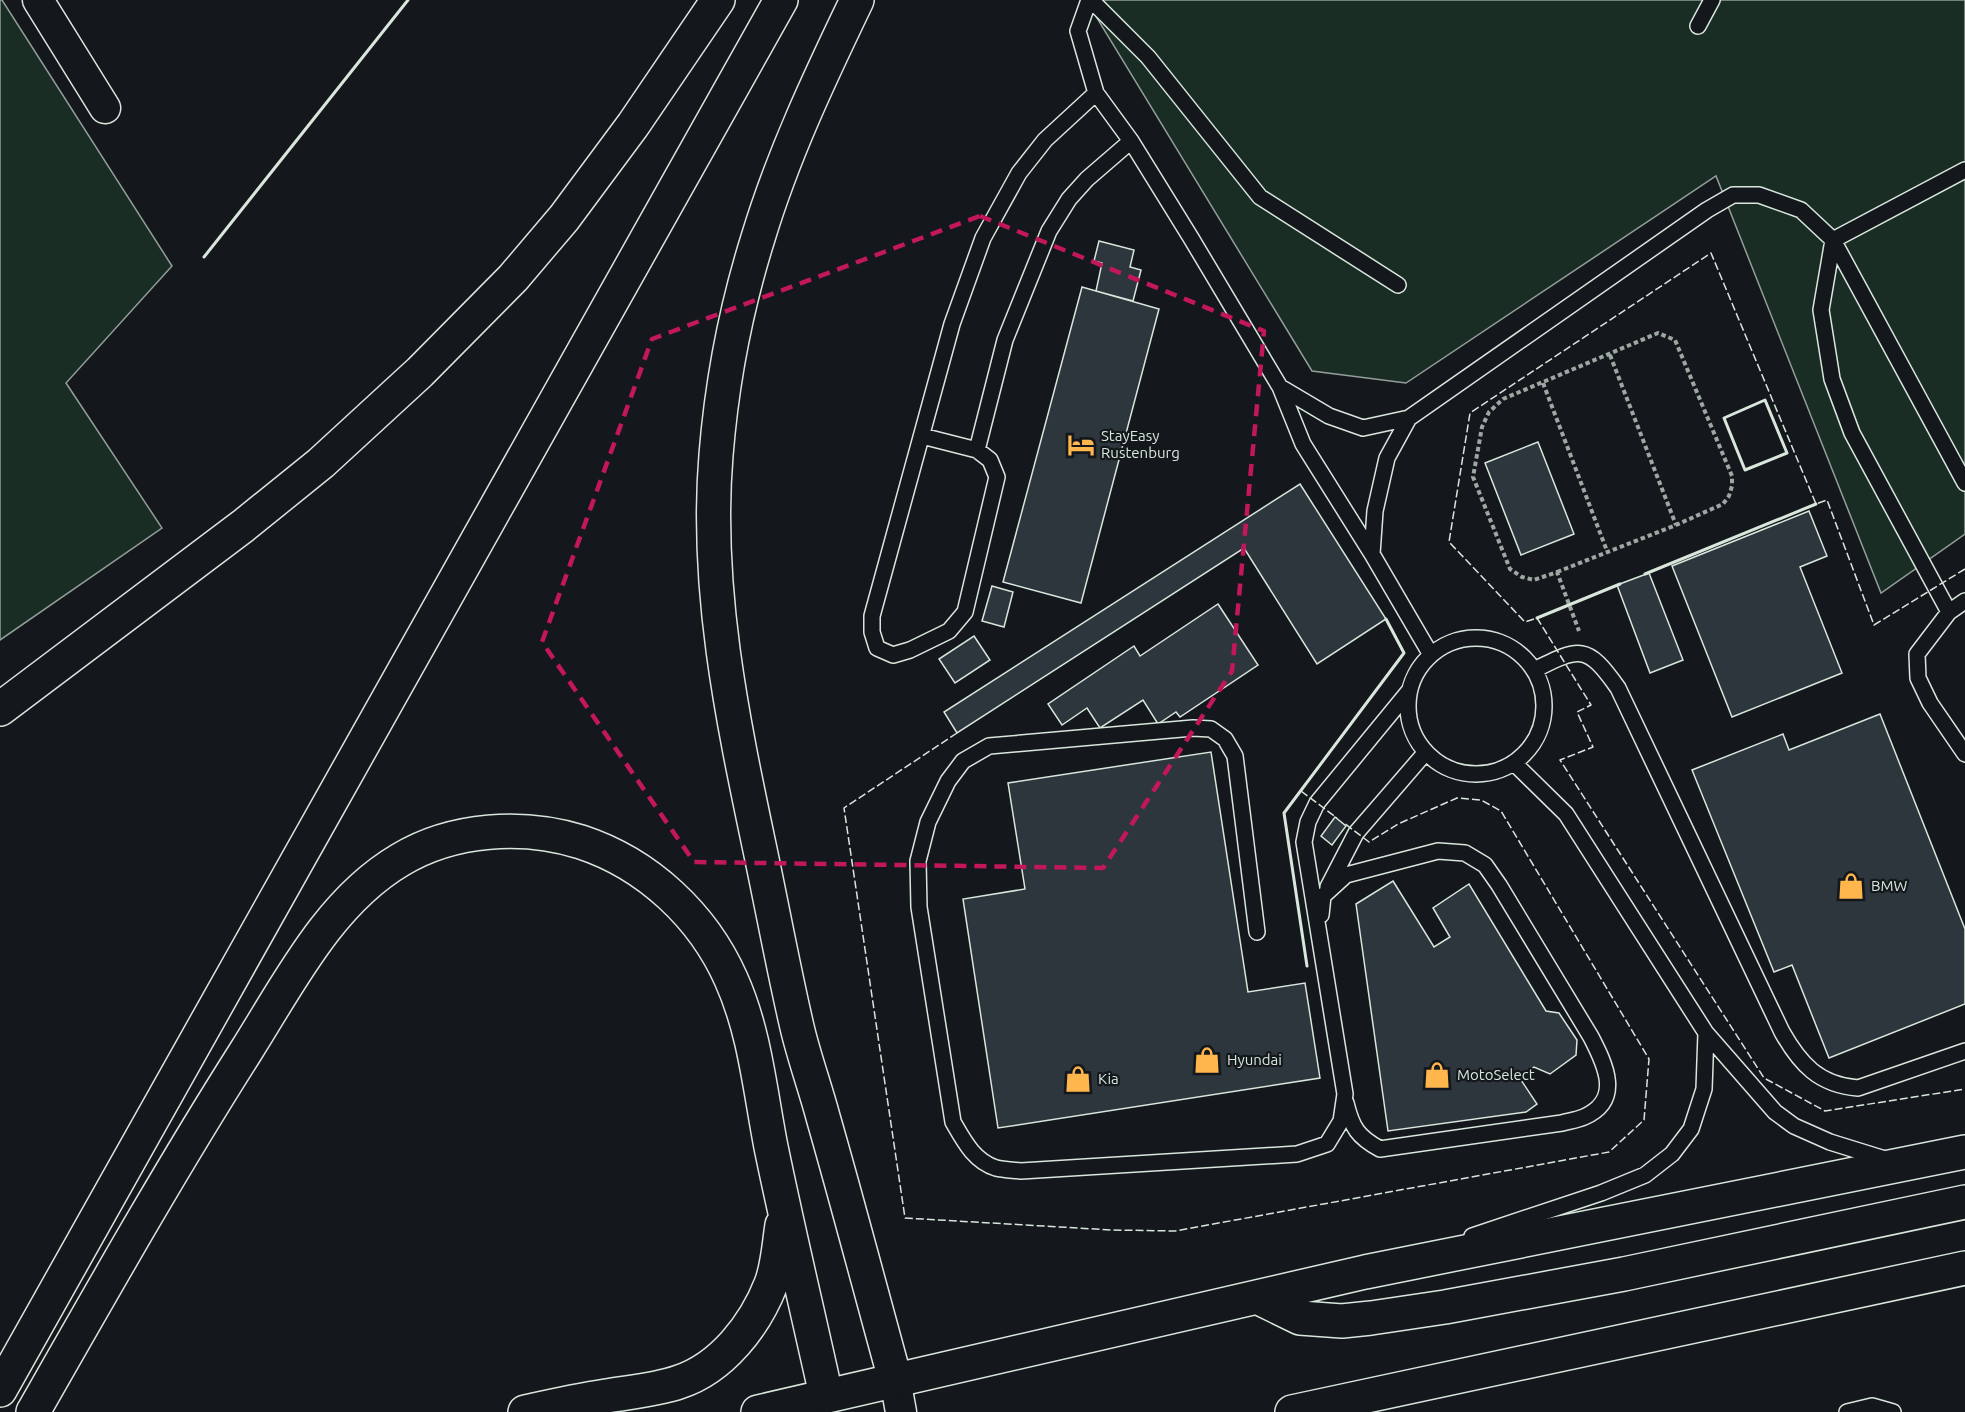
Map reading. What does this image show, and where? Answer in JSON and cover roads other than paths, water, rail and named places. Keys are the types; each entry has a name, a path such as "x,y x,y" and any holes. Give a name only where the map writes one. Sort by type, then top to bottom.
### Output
{"main road":[{"path":"0,709 252,519 321,463 420,372 513,278 564,218 640,116 718,0"},
{"path":"0,1390 781,0"},
{"path":"857,0 790,148 759,235 746,280 734,328 721,414 716,455 714,529 716,599 727,679 750,804 798,1030 895,1379"},
{"path":"33,1412 196,1130 309,953 336,917 369,883 397,861 440,842 500,831 534,832 577,841 623,860 657,884 684,909 716,949 737,994 753,1051 784,1210 829,1404"},
{"path":"758,1412 829,1404 895,1379 1365,1272 1965,1152"},
{"path":"1257,1297 1300,1318 1342,1321 1371,1318 1445,1307 1624,1274 1965,1202"},
{"path":"525,1412 572,1401 664,1387 695,1375 715,1362 742,1334 771,1283 784,1210"},
{"path":"1292,1412 1965,1268"}],"street":[{"path":"38,0 105,108"},
{"path":"895,1379 902,1412"}],"lane":[{"path":"1398,285 1260,197 1148,57 1090,0 1078,31 1096,93 1131,141 1280,387 1303,444 1372,554 1431,655"},
{"path":"1698,26 1712,0"},
{"path":"922,436 977,450 990,460 997,477 964,612 949,631 910,650 893,655 876,648 872,632 872,616 952,324 983,238 1019,172 1045,140 1096,93"},
{"path":"977,450 1005,340 1049,231 1069,199 1087,179 1131,141"},
{"path":"1833,240 1965,170"},
{"path":"1280,387 1329,416 1364,428 1409,418 1707,210 1733,195 1759,195 1801,210 1833,240 1965,483"},
{"path":"1833,240 1821,310 1832,379 1852,434 1937,586 1949,612"},
{"path":"1372,554 1375,511 1387,458 1409,418"},
{"path":"1965,602 1949,612 1917,654 1918,678 1930,703 1965,754"},
{"path":"1323,896 1346,875 1438,851 1465,853 1485,865 1591,1037 1604,1063 1608,1085 1604,1103 1585,1117 1562,1123 1380,1149 1363,1140 1350,1120 1304,842 1308,822 1317,803 1409,691 1417,671 1431,655 1451,642 1474,637 1497,641 1518,652 1534,670 1542,689 1544,710 1539,730 1530,748 1514,763 1484,774 1468,774 1438,763 1426,752 1414,734 1408,713 1409,691"},
{"path":"1534,670 1575,652 1588,654 1605,669 1618,688 1782,1032 1792,1050 1807,1067 1825,1081 1841,1087 1858,1088 1965,1052"},
{"path":"1257,932 1234,756 1225,739 1211,729 1164,729 989,746 963,761 948,782 928,822 918,861 919,908 953,1122 967,1146 980,1159 996,1168 1021,1171 1298,1154 1327,1144 1341,1121 1345,1094"},
{"path":"1319,930 1323,896 1356,832 1426,752"},
{"path":"1514,763 1566,814 1706,1033 1775,1112 1794,1126 1830,1142 1901,1164"},
{"path":"1365,1272 1601,1193 1645,1175 1672,1154 1691,1129 1704,1089 1706,1033"},
{"path":"1847,1412 1872,1406 1893,1412"}],"place":[{"name":"StayEasy Rustenburg","path":"1081,445"},
{"name":"BMW","path":"1851,886"},
{"name":"Hyundai","path":"1207,1060"},
{"name":"MotoSelect","path":"1437,1075"},
{"name":"Kia","path":"1078,1079"}]}
